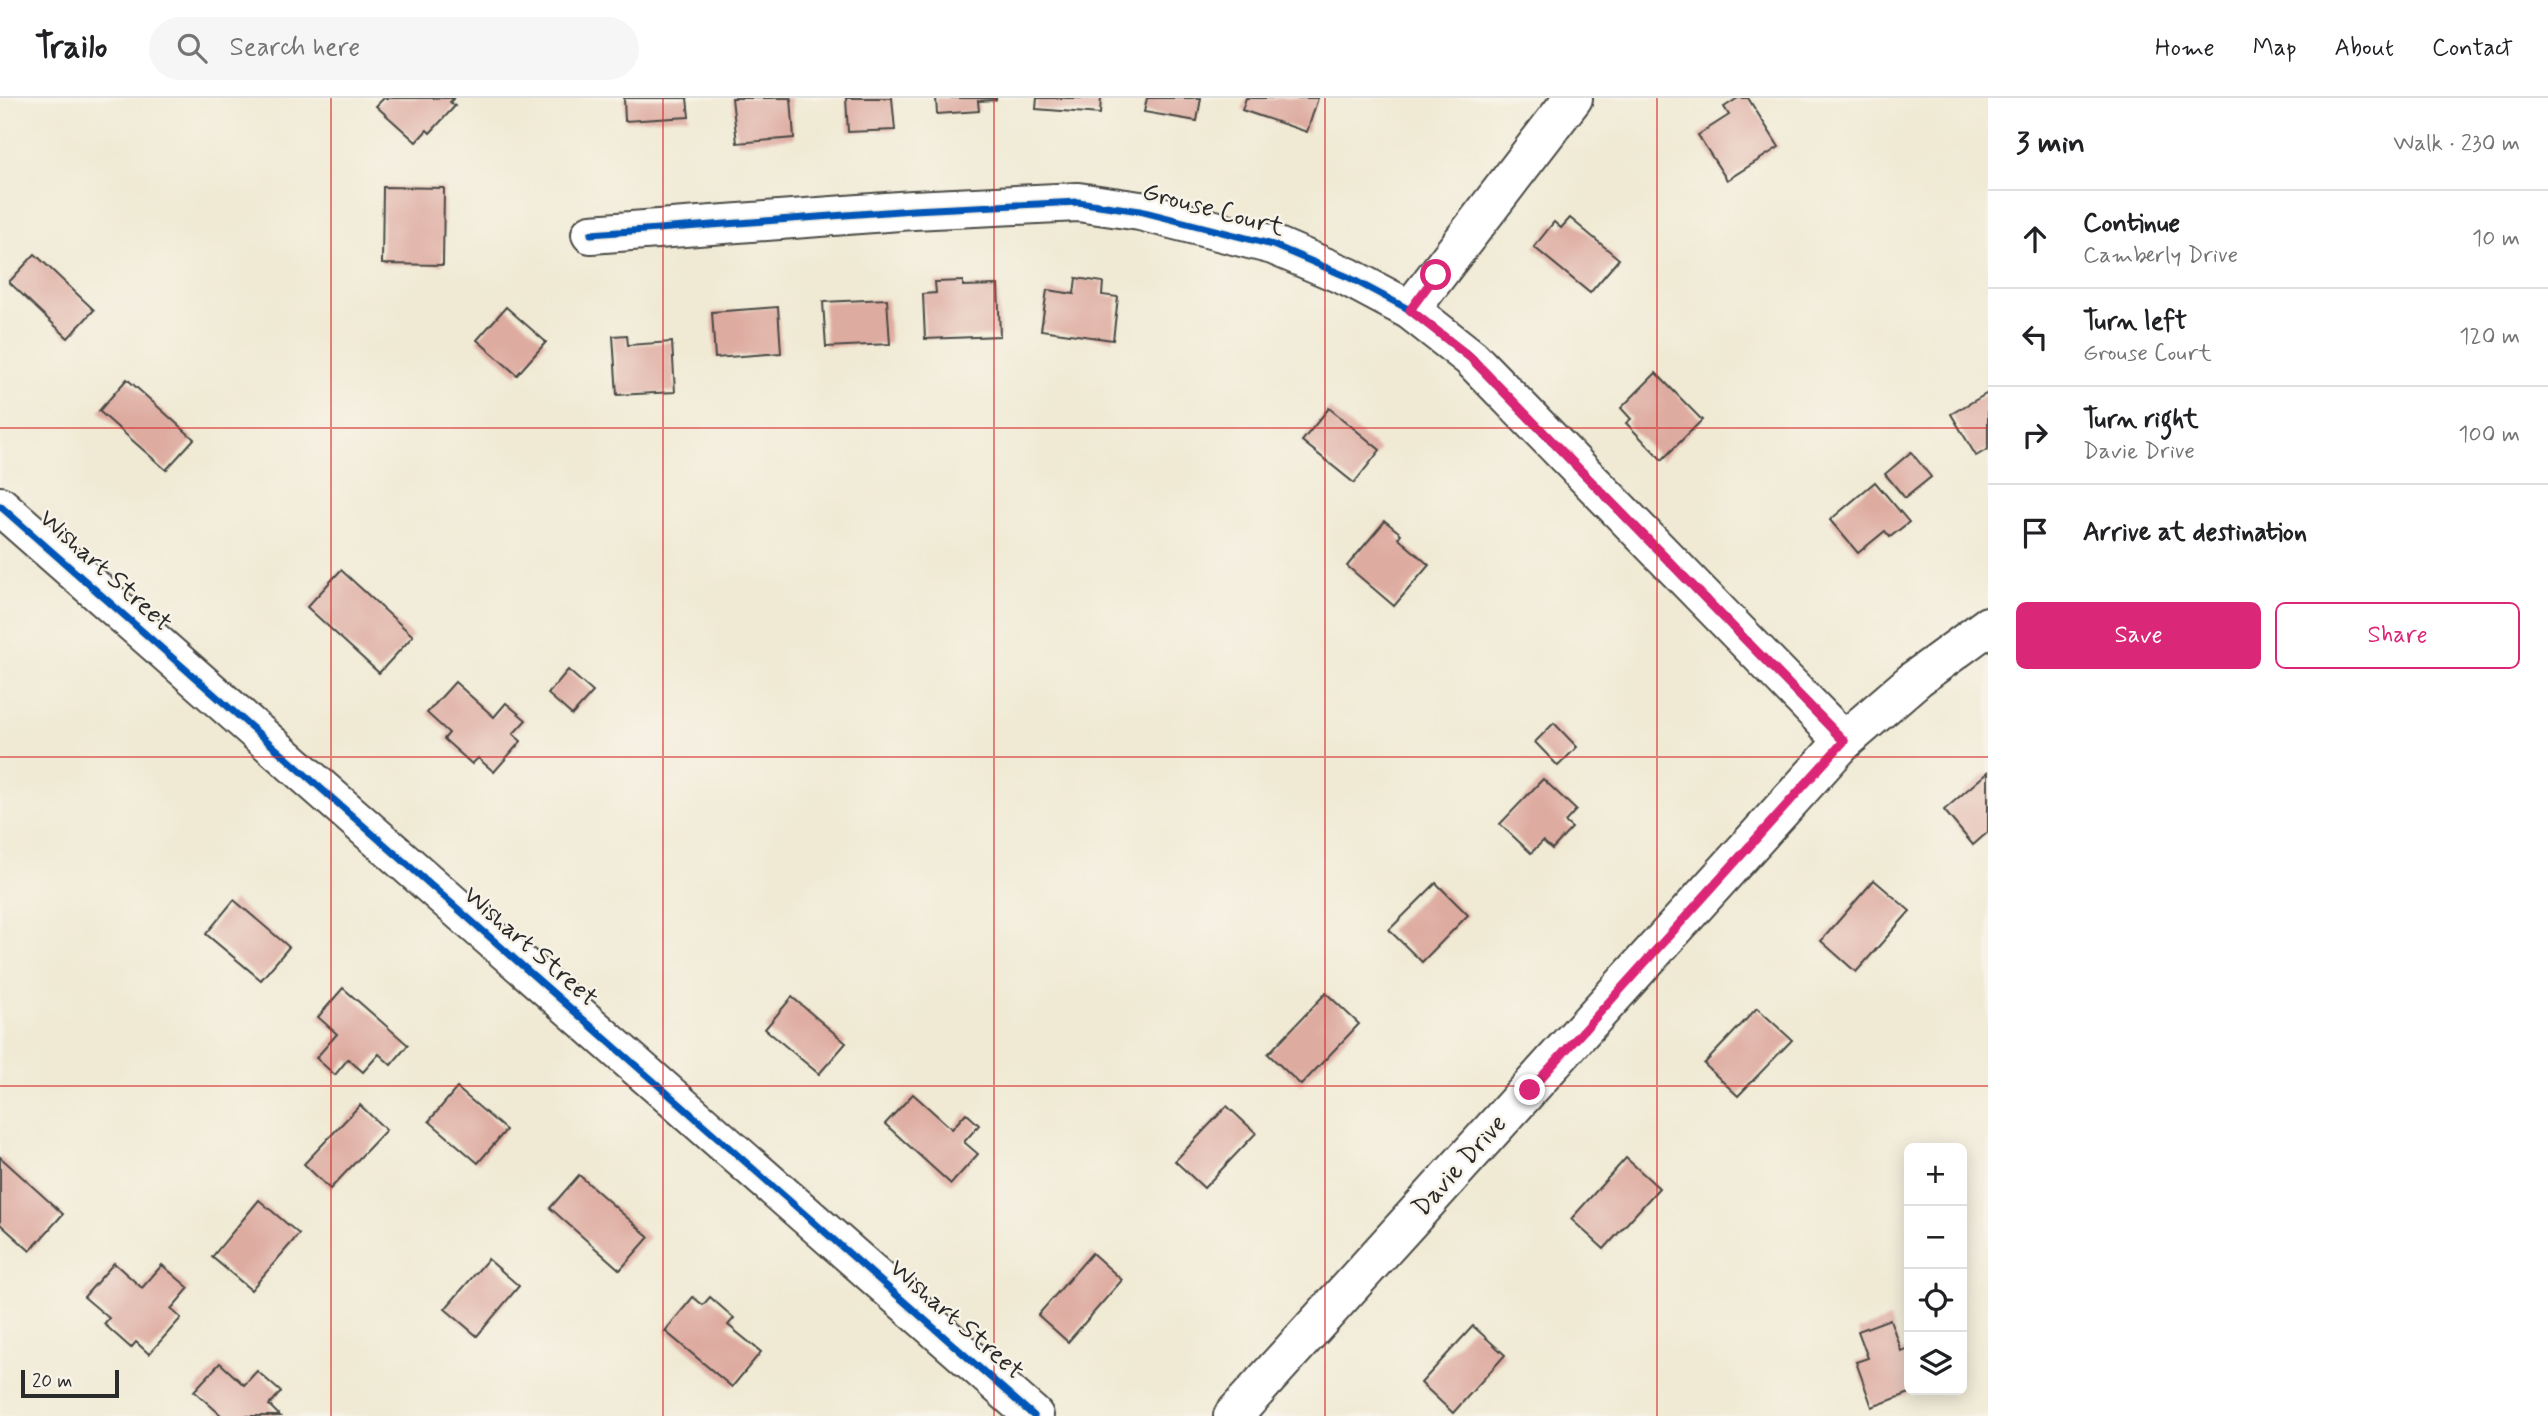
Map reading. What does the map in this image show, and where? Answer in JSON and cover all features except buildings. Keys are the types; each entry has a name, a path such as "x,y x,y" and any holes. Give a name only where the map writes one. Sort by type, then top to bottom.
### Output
{"street":[{"path":"1410,310 1573,98"},
{"name":"Grouse Court","path":"592,234 913,210 1078,202 1140,211 1273,246 1348,277 1410,310 1471,358 1844,741"},
{"name":"Wishart Street","path":"0,506 669,1098 1034,1416"},
{"name":"Davie Drive","path":"1234,1416 1844,741 1917,678 1988,626"}],"cycle path":[{"path":"591,234 913,210 1078,202 1140,211 1273,245 1348,277 1410,310 1471,358 1844,741"},
{"path":"0,506 1034,1416"}],"route":[{"path":"1436,275 1410,310 1471,358 1844,741 1530,1090"}]}
